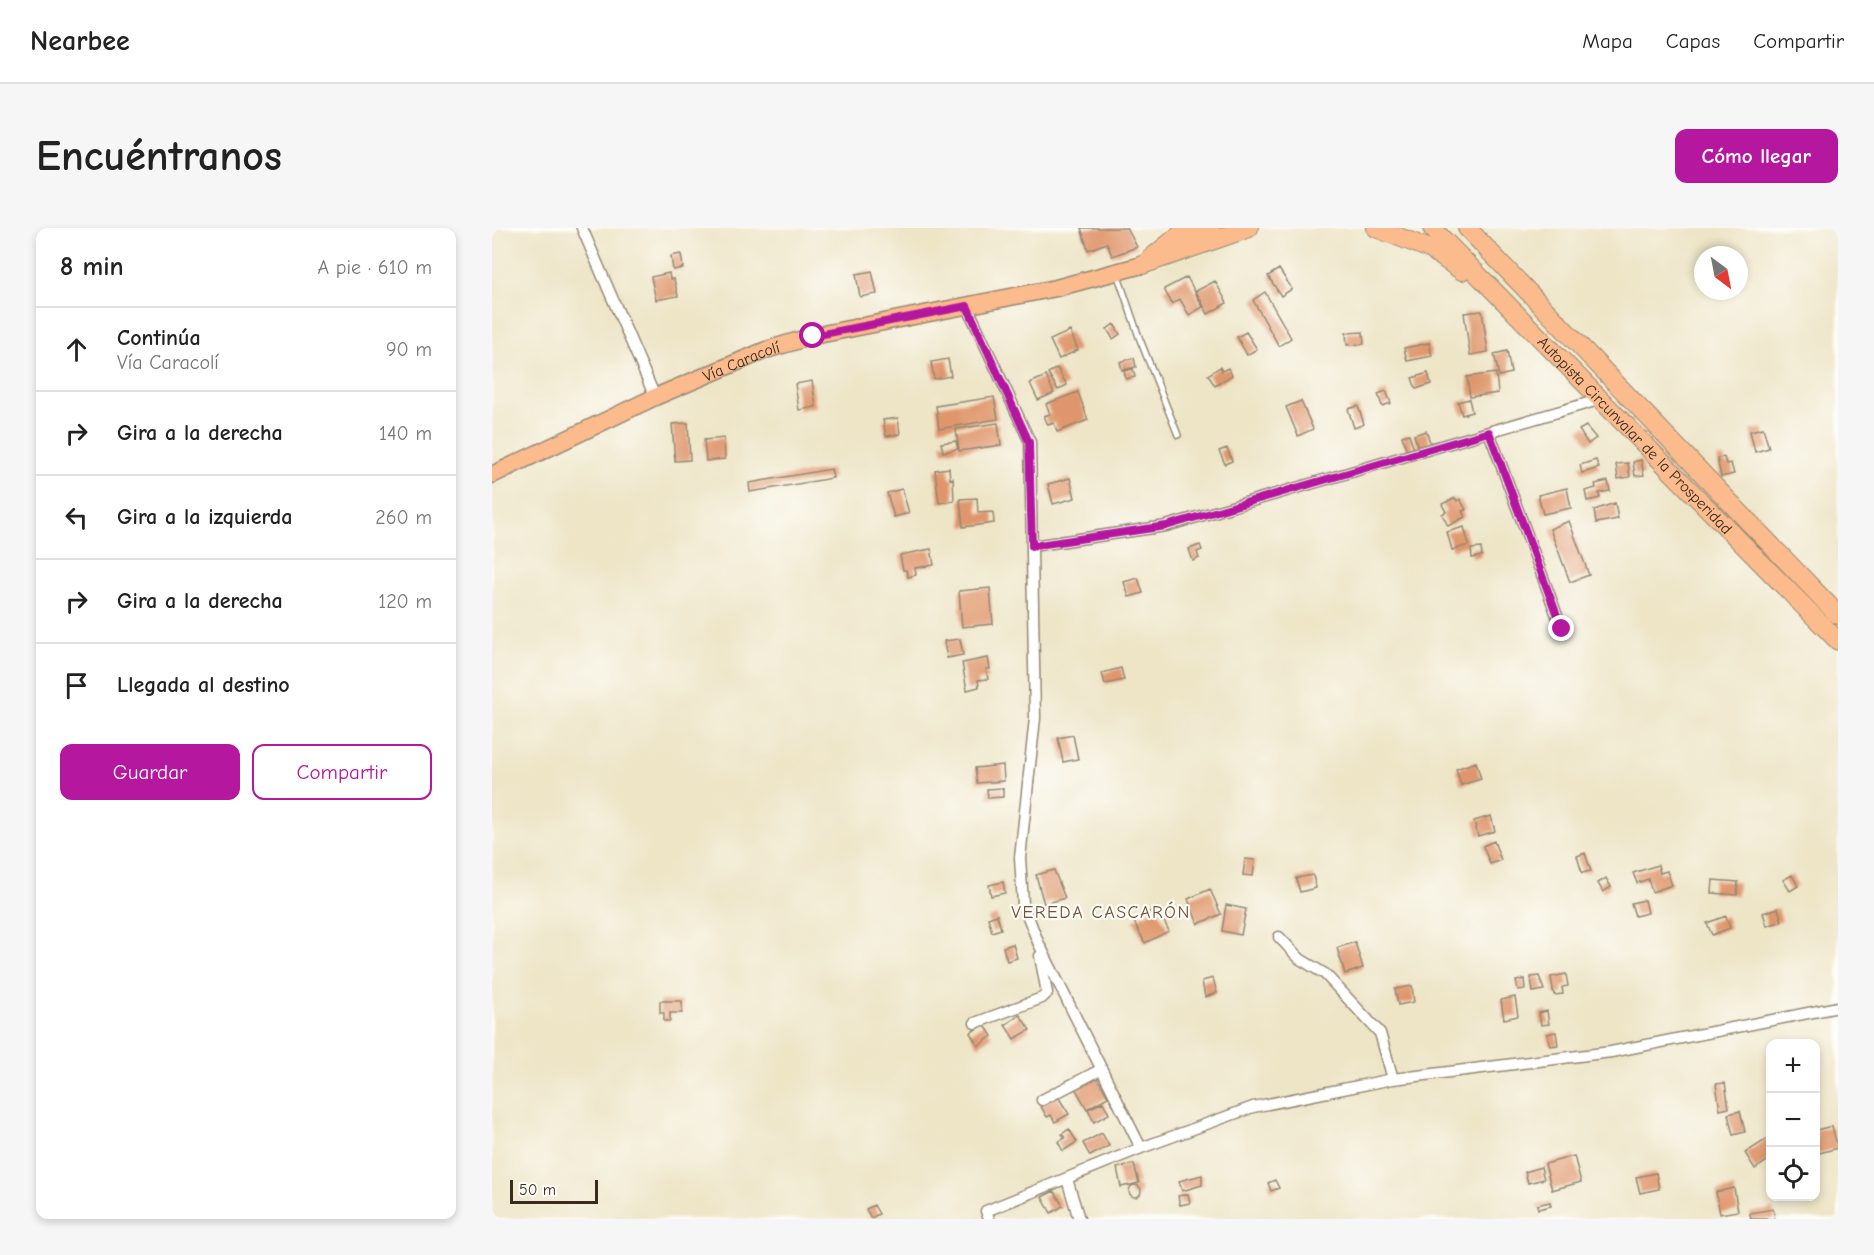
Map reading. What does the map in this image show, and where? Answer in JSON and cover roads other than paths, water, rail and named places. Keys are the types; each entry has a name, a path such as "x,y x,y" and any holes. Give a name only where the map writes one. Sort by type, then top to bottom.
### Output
{"highway":[{"path":"1142,265 1188,228"},
{"path":"1142,265 1249,228"},
{"path":"1376,228 1430,249 1455,266 1551,347"},
{"name":"Autopista Circunvalar de la Prosperidad","path":"1432,228 1838,641"},
{"name":"Autopista Circunvalar de la Prosperidad","path":"1467,228 1838,615"},
{"path":"1478,228 1506,268"}],"main road":[{"name":"Vía Caracolí","path":"492,475 655,397 766,350 813,336 967,306 1142,265 1210,229"}],"street":[{"path":"582,228 655,397"},
{"path":"967,306 1029,442 1035,718 1019,880 1023,904 1038,942 1141,1148"},
{"path":"1032,546 1166,526 1602,399"},
{"path":"1489,432 1562,629"},
{"path":"1279,937 1299,959 1325,974 1380,1034 1393,1079"},
{"path":"975,1023 1042,998 1047,993 1038,942"},
{"path":"989,1219 986,1211 1141,1148 1253,1107 1393,1079 1611,1052 1838,1007"},
{"path":"1042,1100 1100,1070"},
{"path":"1067,1179 1079,1219"}],"lane":[{"path":"1116,272 1178,435"}],"district":[{"name":"VEREDA CASCARÓN","path":"1101,912"}]}
